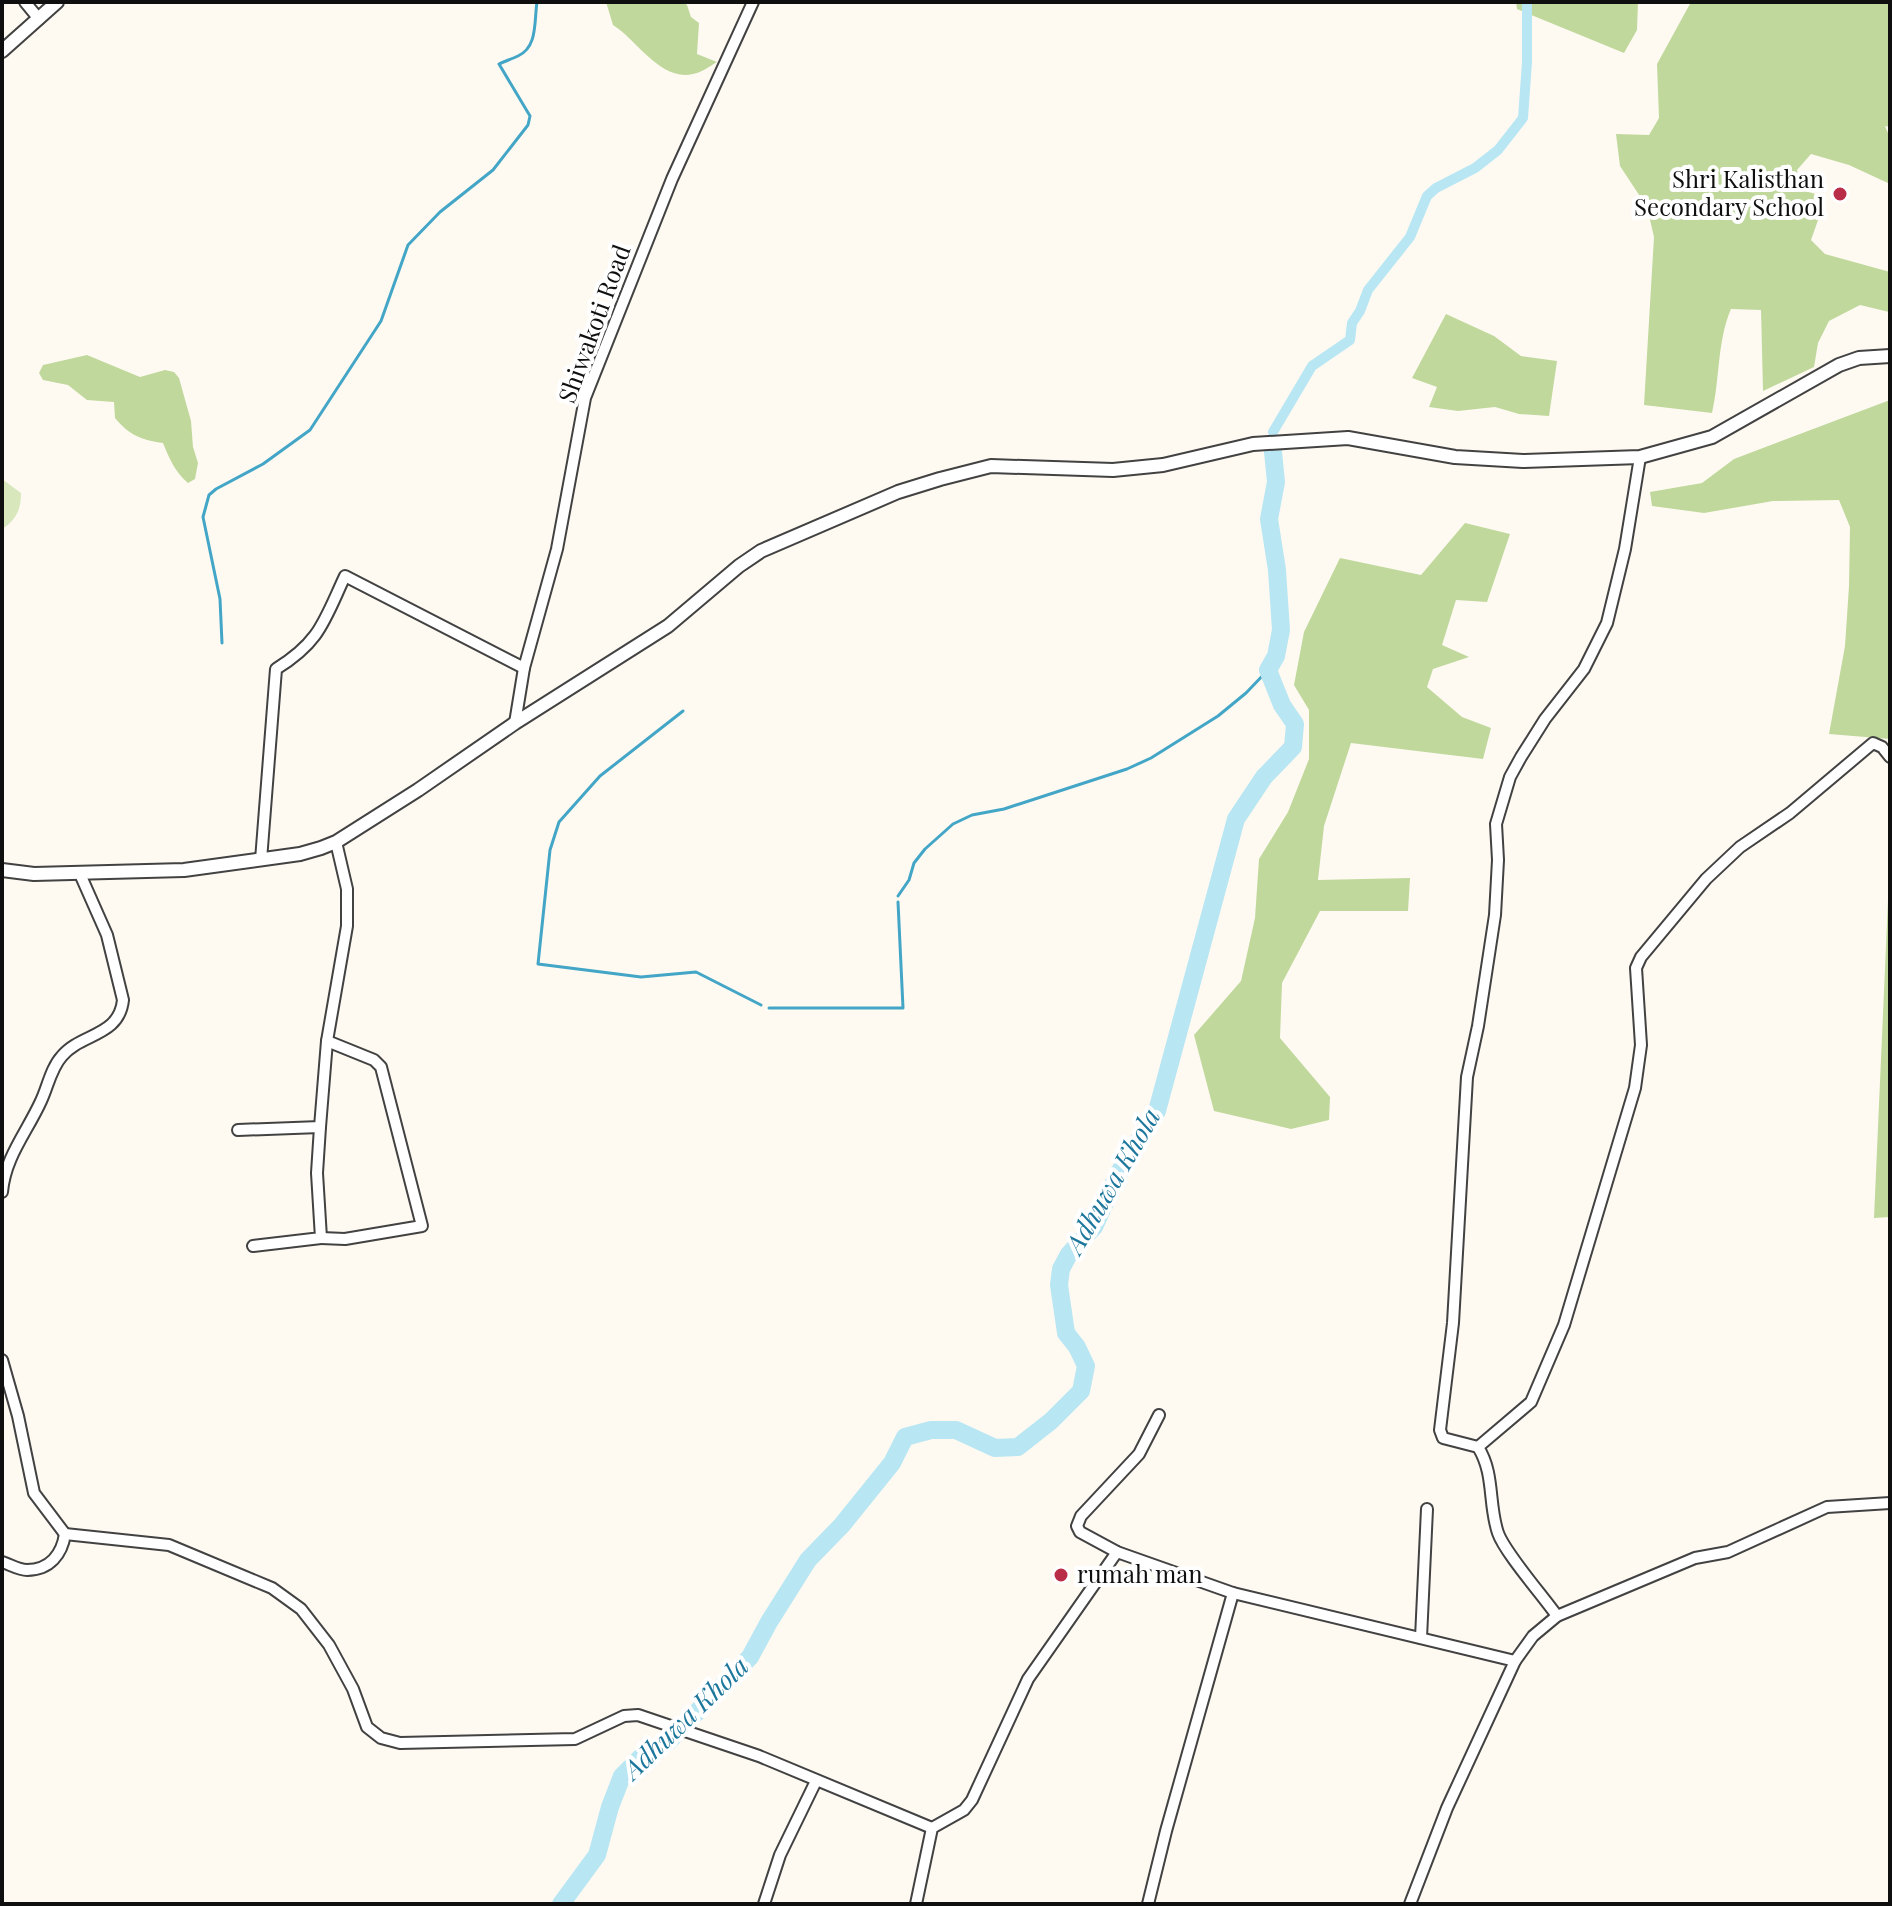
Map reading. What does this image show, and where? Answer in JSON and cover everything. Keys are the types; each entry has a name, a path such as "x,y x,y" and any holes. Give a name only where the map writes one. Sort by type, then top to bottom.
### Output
{"street":[{"path":"25,2 39,19"},
{"path":"2,51 57,2"},
{"name":"Shiwakoti Road","path":"515,723 524,668 557,549 585,398 672,179 753,2"},
{"path":"2,870 80,874 184,870 300,854 336,842 668,626 761,551 898,492 991,466 1062,470 1125,469 1163,465 1253,444 1348,438 1455,457 1523,461 1640,457 1712,437 1839,365 1859,358 1890,356"},
{"path":"1557,1616 1499,1536 1492,1510 1486,1461 1478,1447 1443,1438 1440,1430 1453,1323 1467,1077 1495,915 1496,824 1510,777 1545,719 1584,669 1607,623 1625,549 1640,457"},
{"path":"261,860 276,669 300,654 319,633 345,576 524,668"},
{"path":"1478,1447 1531,1402 1564,1325 1635,1088 1641,1045 1636,968 1641,957 1698,888 1740,847 1790,813 1873,743 1882,747 1890,757"},
{"path":"321,1238 317,1173 327,1041 347,926 347,889 336,842"},
{"path":"2,1192 8,1161 41,1101 56,1064 64,1053 105,1030 118,1019 122,1010 121,991 107,935 80,874"},
{"path":"253,1246 321,1238 345,1239 422,1226 381,1067 374,1060 327,1041"},
{"path":"238,1130 320,1127"},
{"path":"2,1360 18,1416 34,1493 65,1534 63,1550 51,1564 26,1570 2,1562"},
{"path":"1159,1415 1139,1454 1081,1516 1077,1526 1080,1532 1117,1552 1233,1593 1515,1661"},
{"path":"1410,1904 1447,1808 1515,1661 1533,1636 1557,1616 1695,1558 1728,1552 1827,1507 1890,1503"},
{"path":"1421,1638 1427,1509"},
{"path":"65,1534 169,1545 272,1588 301,1609 329,1645 353,1689 367,1727 381,1738 400,1743 575,1739 624,1716 638,1715 759,1756 932,1828"},
{"path":"916,1904 932,1828 964,1810 972,1800 1028,1679 1117,1552"},
{"path":"1148,1904 1233,1593"},
{"path":"764,1904 780,1855 816,1781"}],"green space":[{"path":"606,2 683,2 691,17 699,23 697,54 717,62 693,74 670,72 613,25"},
{"path":"1516,2 1638,2 1637,30 1624,53 1517,9"},
{"path":"1691,2 1890,2 1890,127 1885,126 1890,138 1890,184 1849,165 1811,154 1797,170 1801,190 1823,196 1823,206 1811,240 1825,254 1890,272 1890,319 1889,312 1860,305 1829,321 1818,343 1814,367 1763,391 1761,310 1731,309 1723,334 1712,413 1644,405 1654,237 1647,207 1620,166 1616,134 1649,135 1659,118 1657,64"},
{"path":"1446,314 1494,336 1521,356 1557,361 1549,416 1519,414 1495,407 1458,411 1429,407 1437,387 1412,378"},
{"path":"87,355 140,377 165,370 174,372 179,378 191,421 198,463 195,479 188,483 183,479 163,443 136,436 125,429 115,418 114,402 87,400 68,385 43,380 39,373 43,365"},
{"path":"1890,400 1890,739 1829,734 1845,646 1849,586 1850,527 1839,500 1773,501 1704,513 1652,506 1650,492 1702,483 1734,459"},
{"path":"2,479 21,493 17,514 2,529"},
{"path":"1465,523 1510,534 1487,602 1456,600 1442,645 1469,657 1433,669 1427,687 1462,717 1491,728 1483,759 1351,743 1324,826 1318,880 1410,878 1408,911 1320,911 1282,983 1280,1038 1330,1097 1329,1120 1291,1129 1214,1111 1194,1035 1241,981 1255,918 1259,859 1288,812 1309,759 1309,710 1294,685 1304,632 1340,558 1421,575"},
{"path":"1888,900 1890,1217 1874,1218"}],"waterway":[{"path":"222,643 220,599 203,517 209,495 263,464 310,430 381,321 408,245 440,212 493,170 528,125 530,116 499,64 518,56 529,46 534,33 537,2"},
{"path":"1273,432 1312,366 1350,340 1352,323 1368,290 1410,237 1427,196 1475,168 1498,150 1523,118 1527,2"},
{"name":"Adhuwa Khola","path":"561,1904 597,1855 622,1776 641,1757 670,1740 750,1657 808,1560 842,1525 892,1463 905,1437 931,1430 956,1430 995,1448 1018,1447 1051,1421 1081,1391 1086,1366 1066,1333 1059,1285 1061,1269 1069,1254 1094,1227 1118,1174 1157,1111 1236,819 1264,777 1293,747 1295,724 1282,705 1268,670 1276,656 1281,630 1277,570 1269,519 1276,482 1273,452"},
{"path":"898,896 909,880 914,863 953,824 972,815 1004,809 1127,769 1151,758 1218,716 1268,670"},
{"path":"683,711 600,776 559,822 550,850 538,964 641,977 696,972 761,1005"},
{"path":"769,1008 903,1008 898,902"}],"place":[{"name":"Shri Kalisthan Secondary School","path":"1840,194"},
{"name":"rumah man","path":"1061,1575"}]}
